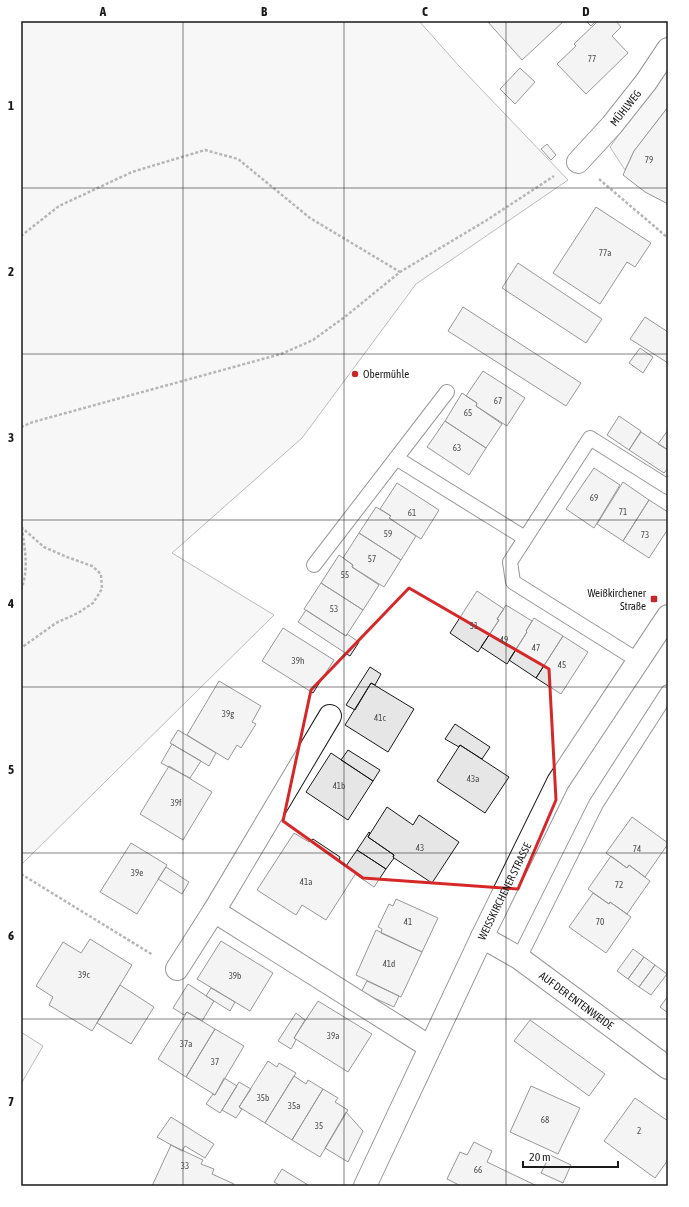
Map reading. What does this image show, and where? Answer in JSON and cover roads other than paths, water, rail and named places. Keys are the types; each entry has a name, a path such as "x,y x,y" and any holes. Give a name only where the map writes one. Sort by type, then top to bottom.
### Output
{"street":[{"name":"MÜHLWEG","path":"578,162 612,125 646,82 668,50"},
{"name":"WEISSKIRCHENER STRASSE","path":"365,1186 482,937 558,782 668,616"},
{"path":"177,969 214,911 330,716"},
{"path":"214,911 430,1047"},
{"name":"AUF DER ENTENWEIDE","path":"482,937 519,958 668,1068"}],"lane":[{"path":"314,565 446,392"},
{"path":"639,661 513,582 510,562 590,438 668,487"},
{"path":"396,458 525,538"},
{"path":"519,958 596,804 668,692"}],"place":[{"name":"Obermühle","path":"355,374"},
{"name":"Weißkirchener Straße","path":"654,599"}]}
